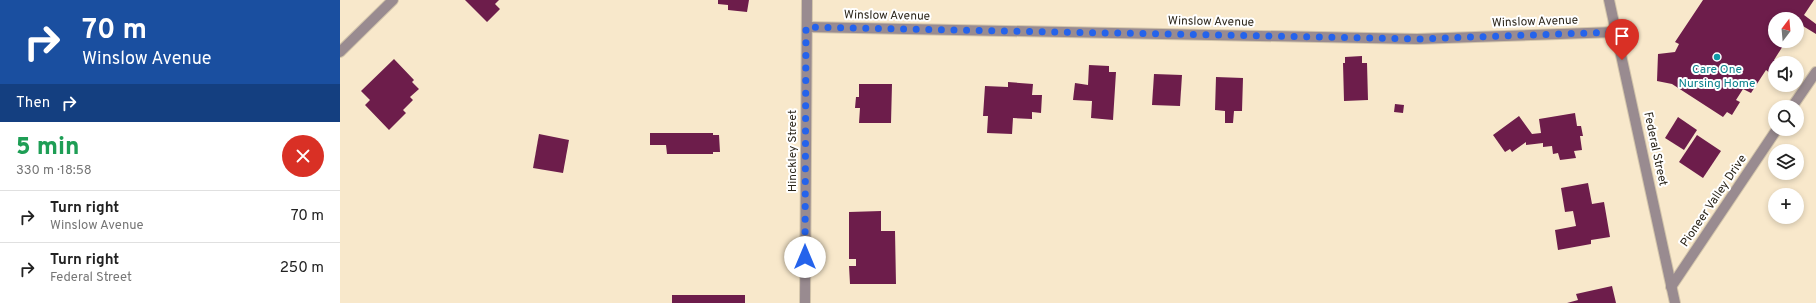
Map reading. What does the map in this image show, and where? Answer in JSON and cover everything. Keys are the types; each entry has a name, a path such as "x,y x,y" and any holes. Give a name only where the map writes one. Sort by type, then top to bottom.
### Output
{"street":[{"path":"340,52 392,0"},
{"name":"Hinckley Street","path":"805,303 807,0"},
{"name":"Federal Street","path":"1609,0 1675,303"},
{"name":"Winslow Avenue","path":"806,27 1417,39 1616,32"},
{"path":"1797,100 1816,72"},
{"name":"Pioneer Valley Drive","path":"1671,287 1773,136"}],"building":[{"path":"465,0 499,0 495,4 500,9 487,22"},
{"path":"718,0 749,0 747,12 728,10 728,5 718,4"},
{"name":"Care One Nursing Home","path":"1703,0 1814,0 1804,15 1804,12 1768,12 1768,48 1782,48 1777,56 1768,56 1768,72 1766,70 1751,93 1743,89 1736,100 1740,102 1732,115 1727,112 1723,117 1672,84 1657,81 1658,54 1675,52 1679,44 1675,42"},
{"name":"Care One Nursing Home","path":"1804,15 1816,24 1816,34 1804,27"},
{"path":"1362,56 1362,63 1367,63 1368,100 1344,101 1343,63 1345,63 1345,57"},
{"path":"394,59 414,80 412,82 419,89 410,97 413,100 403,110 406,113 389,130 365,105 370,100 361,91"},
{"path":"1089,65 1109,66 1109,72 1116,72 1113,120 1091,118 1092,101 1073,100 1075,83 1088,85"},
{"path":"1154,74 1182,75 1180,106 1152,105"},
{"path":"1216,77 1243,78 1242,111 1234,111 1233,123 1225,123 1225,111 1215,110"},
{"path":"1008,82 1033,84 1032,95 1042,95 1041,113 1032,112 1032,119 1013,118 1012,134 987,133 988,116 983,116 985,86 1008,87"},
{"path":"859,84 892,84 891,123 859,123 860,108 855,108 856,97 859,97"},
{"path":"1395,104 1404,105 1403,113 1394,112"},
{"path":"1575,113 1577,126 1581,126 1583,136 1580,136 1582,150 1574,151 1576,158 1560,160 1558,153 1553,154 1552,146 1543,147 1543,143 1526,145 1526,142 1512,152 1510,149 1505,152 1493,135 1519,116 1532,134 1541,133 1539,119"},
{"path":"1678,117 1697,130 1684,150 1665,138"},
{"path":"650,133 713,133 713,135 719,135 720,152 713,152 713,154 667,154 666,145 650,145"},
{"path":"539,134 569,140 563,173 533,168"},
{"path":"1697,135 1721,151 1703,178 1679,162"},
{"path":"1588,183 1592,204 1604,202 1610,237 1591,240 1591,244 1558,250 1555,230 1576,226 1573,211 1565,212 1561,188"},
{"path":"881,211 881,231 895,231 896,284 850,284 849,266 856,266 856,259 849,259 849,212"},
{"path":"1612,286 1616,303 1567,303 1578,300 1576,294"},
{"path":"672,295 745,295 745,303 672,303"}],"place":[{"name":"Care One Nursing Home","path":"1717,57"}],"route":[{"path":"805,257 806,27 1417,39 1616,32 1622,60"}]}
